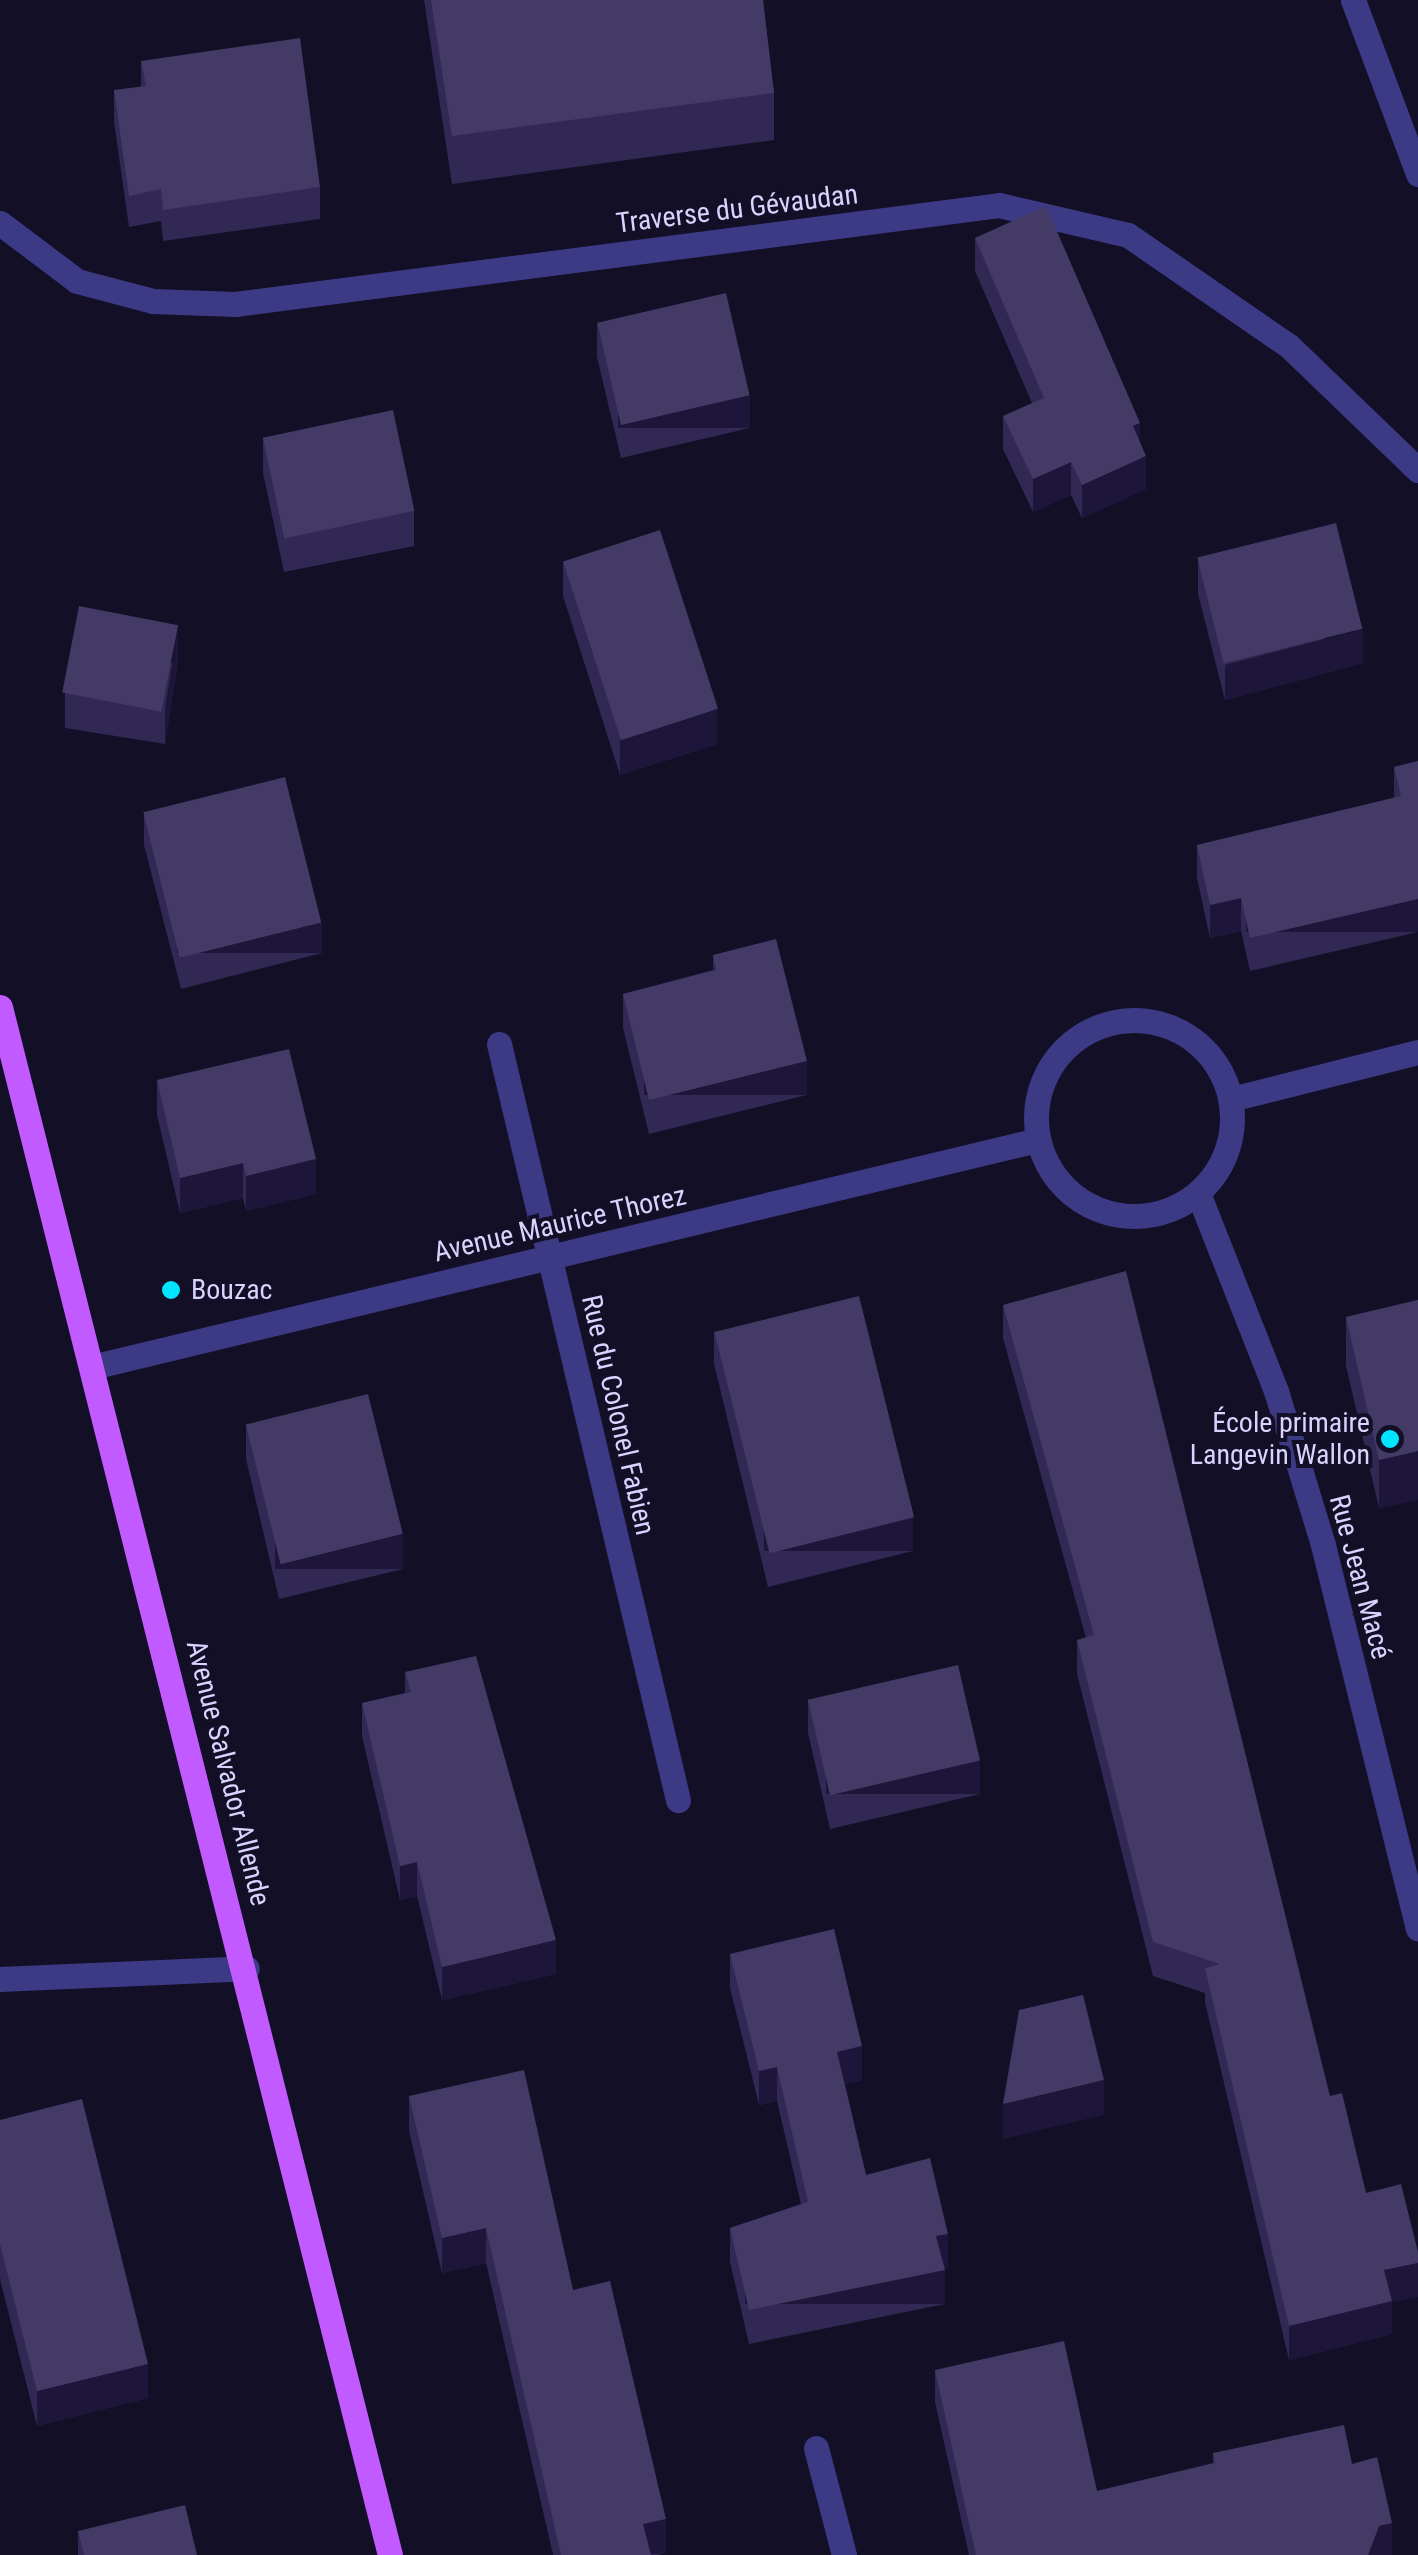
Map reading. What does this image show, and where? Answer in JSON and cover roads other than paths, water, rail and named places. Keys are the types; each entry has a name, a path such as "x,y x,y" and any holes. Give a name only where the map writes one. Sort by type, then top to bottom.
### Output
{"main road":[{"name":"Avenue Salvador Allende","path":"0,1008 96,1366 390,2555"}],"street":[{"path":"1353,0 1418,174"},
{"name":"Traverse du Gévaudan","path":"0,223 77,281 153,301 235,304 999,205 1128,234 1289,346 1418,470"},
{"path":"1113,1021 1175,1028 1202,1046 1231,1099 1227,1151 1198,1194 1135,1216 1102,1212 1062,1184 1037,1140 1043,1078 1084,1033 1113,1021"},
{"name":"Rue du Colonel Fabien","path":"499,1044 678,1800"},
{"path":"1231,1099 1418,1052"},
{"name":"Avenue Maurice Thorez","path":"96,1366 1037,1140"},
{"name":"Rue Jean Macé","path":"1198,1194 1313,1511 1418,1928"},
{"path":"0,1978 247,1968"},
{"path":"816,2448 844,2555"}],"place":[{"name":"Bouzac","path":"171,1290"},
{"name":"École primaire Langevin Wallon","path":"1390,1439"}]}
